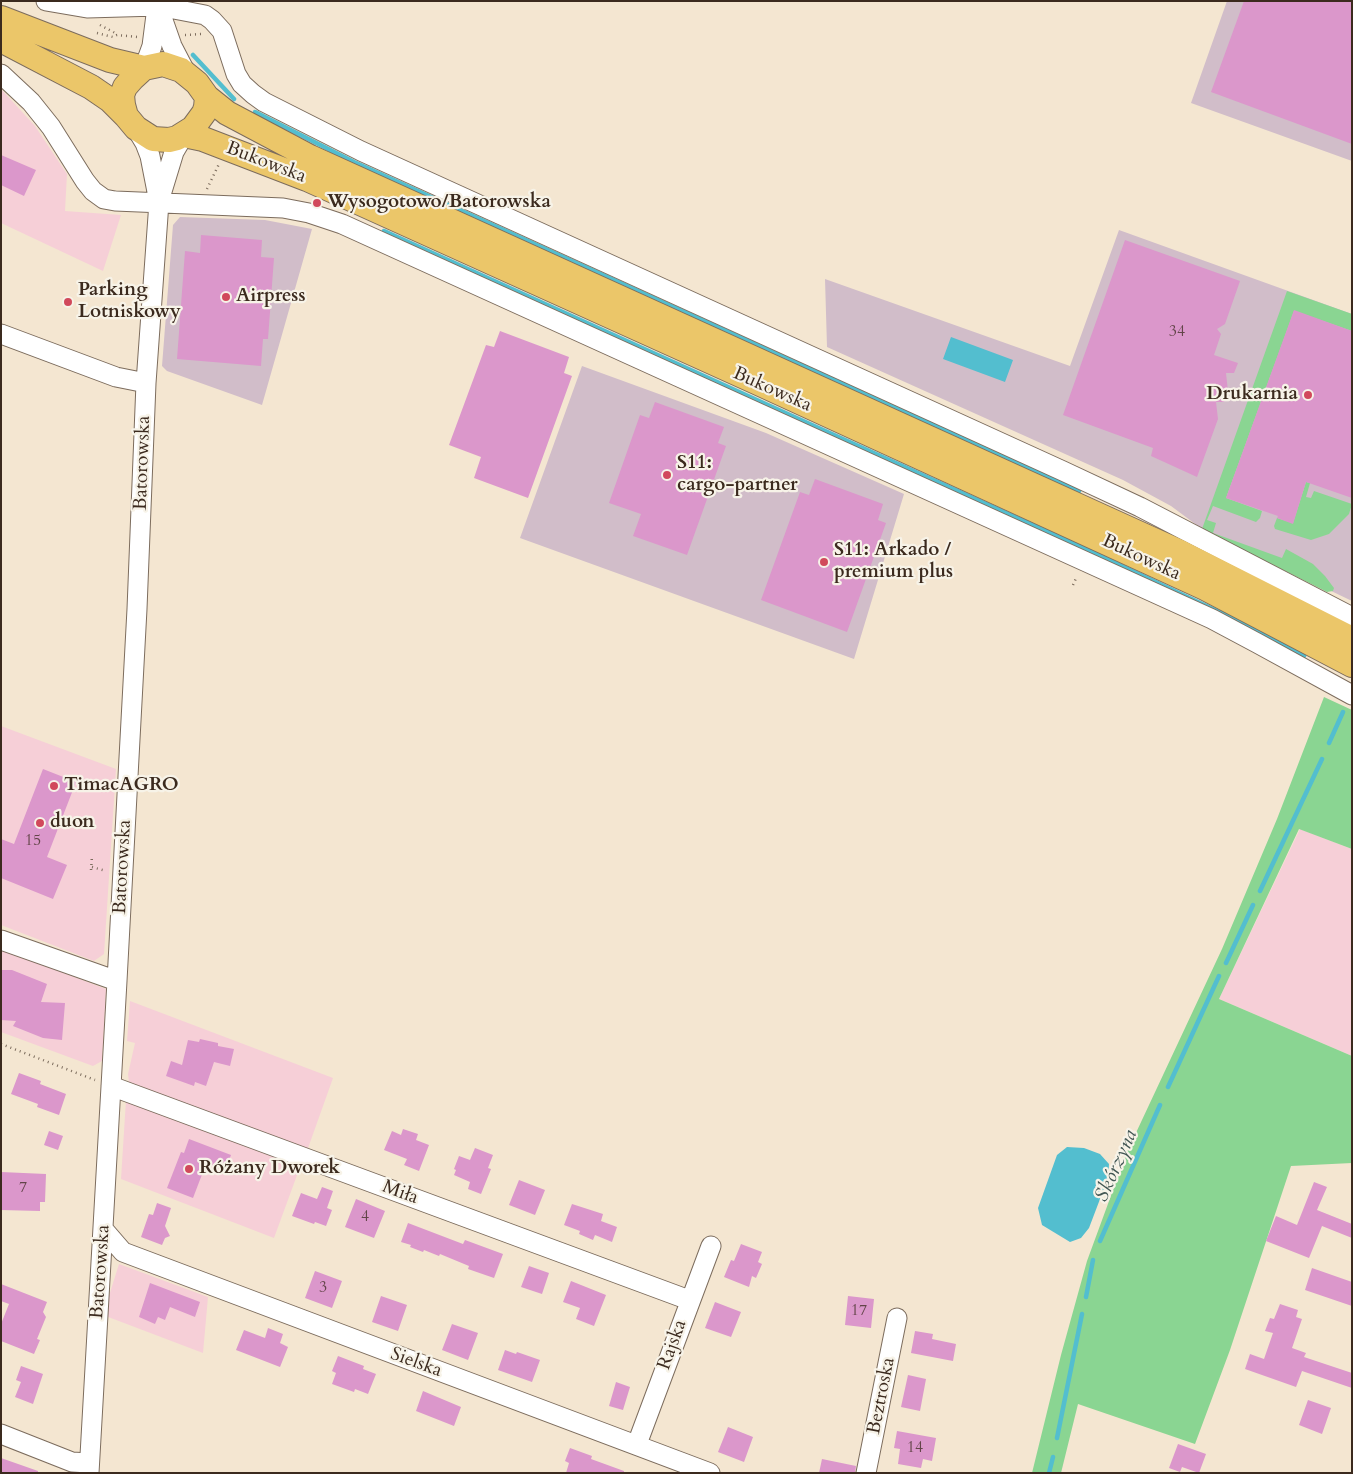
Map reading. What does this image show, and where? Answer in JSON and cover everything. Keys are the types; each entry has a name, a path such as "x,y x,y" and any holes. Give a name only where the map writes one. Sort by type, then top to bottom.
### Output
{"main road":[{"path":"1,18 110,60 144,68"},
{"path":"1,40 91,87 110,100 131,122 146,135 160,140 177,138 193,128 204,113 207,97 186,73 173,66 163,64 144,68 132,79 122,95 123,106 131,122"},
{"name":"Bukowska","path":"207,97 227,113 318,161 1180,552 1352,639"},
{"name":"Bukowska","path":"184,135 203,139 259,160 376,210 1140,557 1238,604 1352,665"}],"street":[{"path":"46,1 87,8 157,4 205,15 222,31 236,74 242,84 264,102 361,151 1072,475 1352,617"},
{"path":"144,68 152,46 157,4"},
{"path":"157,4 172,46 186,73"},
{"path":"1,5 42,24 56,40"},
{"path":"1,74 20,90 41,115 93,191 104,199 283,208 309,213 342,224 1212,620 1352,695"},
{"name":"Batorowska","path":"131,122 145,143 150,156 159,202"},
{"name":"Batorowska","path":"89,1468 104,1230 137,599 146,383 159,202 174,152 184,135"},
{"path":"1,334 116,377 146,383"},
{"path":"1,940 117,981"},
{"name":"Miła","path":"111,1086 690,1300"},
{"name":"Sielska","path":"104,1230 123,1252 710,1473"},
{"name":"Rajska","path":"637,1444 711,1246"},
{"path":"101,1265 123,1252"},
{"name":"Beztroska","path":"866,1473 897,1318"},
{"path":"1,1434 89,1468"}],"path":[{"path":"185,35 204,34"},
{"path":"117,35 145,38"},
{"path":"207,190 222,157"},
{"path":"92,856 92,868 110,873"},
{"path":"1,1044 111,1086"}],"shaded area":[{"path":"1227,1 1352,1 1352,161 1191,103"},
{"path":"1,89 35,126 67,174 65,211 121,215 103,271 1,223"},
{"name":"Airpress","path":"180,217 265,220 312,229 262,405 167,371 162,366 173,225"},
{"path":"1119,230 1352,314 1352,601 1202,529 1171,506 1123,480 827,347 825,279 1070,366"},
{"path":"582,366 766,433 904,494 854,659 520,538"},
{"path":"1,726 116,769 104,954 94,961 1,925"},
{"path":"1300,829 1352,849 1352,1056 1219,999"},
{"path":"1,949 106,989 102,1061 93,1066 1,1032"},
{"path":"130,1001 333,1078 307,1151 129,1082 128,1074 135,1043 127,1041"},
{"name":"Różany Dworek","path":"126,1100 300,1167 274,1238 121,1179"},
{"path":"119,1264 208,1297 203,1353 103,1315"}],"green space":[{"path":"1287,291 1352,314 1352,331 1294,311 1226,498 1262,511 1260,518 1256,522 1213,506 1207,520 1216,523 1213,533 1282,558 1286,549 1313,564 1334,588 1333,591 1327,592 1202,529"},
{"path":"1306,482 1310,483 1306,497 1311,498 1314,491 1352,504 1349,514 1329,534 1311,540 1275,529 1274,526 1277,518 1293,523"},
{"path":"1324,697 1352,710 1352,849 1299,829 1219,999 1352,1056 1352,1163 1291,1166 1230,1350 1195,1444 1078,1404 1061,1473 1032,1473 1061,1355 1087,1261 1127,1152 1222,949 1277,819"}],"water":[{"path":"951,337 1013,360 1005,382 943,359"},
{"path":"1067,1147 1084,1148 1100,1154 1109,1164 1108,1178 1089,1228 1081,1238 1070,1242 1042,1225 1038,1208 1057,1155"}],"building":[{"path":"1244,1 1352,1 1352,144 1211,92"},
{"path":"1,155 36,170 24,196 1,185"},
{"name":"Airpress","path":"201,235 262,240 261,257 274,258 268,339 263,339 261,366 177,359 185,251 200,253"},
{"path":"1125,240 1240,281 1225,324 1217,329 1221,334 1214,355 1238,363 1234,373 1226,373 1228,392 1224,402 1216,402 1218,419 1197,477 1151,456 1153,448 1063,415"},
{"name":"Drukarnia","path":"1294,310 1352,331 1352,498 1306,482 1293,524 1277,518 1278,516 1226,498"},
{"path":"500,331 569,357 564,373 572,376 528,498 474,478 481,457 449,445 486,345 494,347"},
{"name":"S11: cargo-partner","path":"655,402 724,427 718,443 726,446 687,555 633,536 641,514 609,503 640,415 649,418"},
{"name":"S11: Arkado / premium plus","path":"815,479 883,504 878,520 886,523 847,632 761,600 800,492 809,495"},
{"path":"43,769 76,782 47,857 67,865 53,899 1,878 1,839 14,844"},
{"path":"1,970 12,970 47,984 41,1002 65,1003 62,1040 43,1038 13,1026 16,1021 1,1020"},
{"path":"200,1039 218,1043 218,1046 234,1049 230,1066 214,1062 206,1086 195,1082 194,1086 166,1076 171,1061 182,1065 188,1040 199,1042"},
{"path":"19,1073 41,1081 40,1084 66,1094 59,1115 37,1107 38,1104 11,1094"},
{"path":"403,1129 418,1134 416,1140 429,1145 419,1171 404,1165 407,1159 384,1150 392,1131 401,1135"},
{"path":"49,1131 63,1136 58,1150 44,1145"},
{"name":"Różany Dworek","path":"189,1139 231,1155 225,1171 206,1164 193,1198 167,1188 181,1152 184,1153"},
{"path":"475,1148 493,1155 488,1168 491,1169 481,1194 468,1189 470,1182 454,1175 456,1170 454,1169 459,1156 470,1160"},
{"path":"1,1172 46,1174 45,1202 40,1202 40,1211 1,1210"},
{"path":"519,1180 545,1190 535,1215 509,1205"},
{"path":"1314,1182 1327,1187 1317,1210 1352,1224 1352,1238 1322,1226 1309,1258 1266,1241 1276,1216 1297,1225"},
{"path":"322,1187 333,1191 327,1208 332,1210 326,1226 292,1216 301,1193 317,1199"},
{"path":"356,1199 385,1211 374,1238 345,1227"},
{"path":"157,1203 171,1208 165,1226 170,1236 165,1238 162,1245 141,1237 149,1214 153,1215"},
{"path":"572,1204 603,1214 601,1221 617,1227 612,1242 595,1235 593,1240 579,1234 580,1231 564,1225"},
{"path":"408,1223 463,1244 465,1240 503,1254 494,1278 468,1269 469,1266 440,1254 439,1256 424,1250 423,1252 401,1242"},
{"path":"741,1244 762,1252 758,1262 762,1264 756,1278 752,1276 749,1287 724,1277 731,1260 734,1261"},
{"path":"529,1266 549,1273 542,1294 521,1287"},
{"path":"1312,1268 1352,1282 1352,1306 1305,1290"},
{"path":"315,1271 342,1281 332,1308 305,1298"},
{"path":"571,1281 606,1295 594,1326 576,1319 580,1308 563,1302"},
{"path":"150,1283 200,1302 195,1317 170,1307 165,1320 158,1317 155,1324 139,1317"},
{"path":"1,1284 47,1302 43,1312 46,1317 37,1339 40,1340 34,1354 1,1341 1,1324 9,1304 1,1301"},
{"path":"381,1296 407,1305 398,1331 372,1322"},
{"path":"848,1296 874,1299 871,1328 845,1325"},
{"path":"715,1302 741,1312 731,1337 705,1328"},
{"path":"1280,1304 1298,1310 1296,1317 1302,1319 1292,1348 1306,1353 1304,1357 1352,1373 1352,1388 1302,1371 1296,1387 1245,1369 1250,1354 1264,1359 1273,1333 1265,1331 1270,1318 1274,1319"},
{"path":"452,1324 478,1333 468,1360 442,1350"},
{"path":"268,1328 283,1334 280,1343 288,1347 280,1367 236,1350 244,1330 265,1338"},
{"path":"915,1331 933,1334 932,1339 956,1344 953,1361 911,1353"},
{"path":"505,1350 540,1360 532,1382 498,1370"},
{"path":"338,1356 364,1366 363,1369 376,1374 368,1394 355,1389 354,1392 332,1384 336,1373 332,1371"},
{"path":"21,1366 43,1374 33,1404 15,1397 21,1382 16,1380"},
{"path":"908,1375 926,1379 920,1411 901,1407"},
{"path":"616,1382 630,1387 623,1410 609,1406"},
{"path":"423,1391 461,1407 454,1426 416,1411"},
{"path":"1308,1400 1331,1408 1322,1434 1299,1425"},
{"path":"728,1427 753,1437 744,1462 718,1452"},
{"path":"897,1431 936,1438 932,1461 923,1459 921,1468 898,1464 900,1449 894,1448"},
{"path":"1178,1444 1206,1454 1199,1473 1182,1467 1180,1472 1169,1468"},
{"path":"570,1448 592,1456 591,1459 624,1471 624,1473 566,1473 569,1463 565,1461"},
{"path":"1,1458 38,1471 38,1473 1,1473"},
{"path":"822,1459 856,1466 855,1473 819,1473"}],"waterway":[{"path":"193,55 234,99"},
{"path":"255,112 354,162 1079,491"},
{"path":"384,231 1090,551 1217,611 1304,656"},
{"name":"Skórzyna","path":"1329,743 1343,712"},
{"name":"Skórzyna","path":"1260,891 1322,759"},
{"name":"Skórzyna","path":"1226,963 1253,905"},
{"name":"Skórzyna","path":"1168,1087 1219,976"},
{"name":"Skórzyna","path":"1100,1241 1160,1105"},
{"name":"Skórzyna","path":"1086,1297 1093,1260"},
{"name":"Skórzyna","path":"1057,1438 1082,1314"},
{"name":"Skórzyna","path":"1049,1473 1053,1457"}],"place":[{"name":"Wysogotowo/Batorowska","path":"317,203"},
{"name":"Airpress","path":"226,297"},
{"name":"Parking Lotniskowy","path":"68,302"},
{"name":"Drukarnia","path":"1308,395"},
{"name":"S11: cargo-partner","path":"667,475"},
{"name":"S11: Arkado / premium plus","path":"824,562"},
{"name":"TimacAGRO","path":"54,786"},
{"name":"duon","path":"40,823"},
{"name":"Różany Dworek","path":"189,1169"}]}
